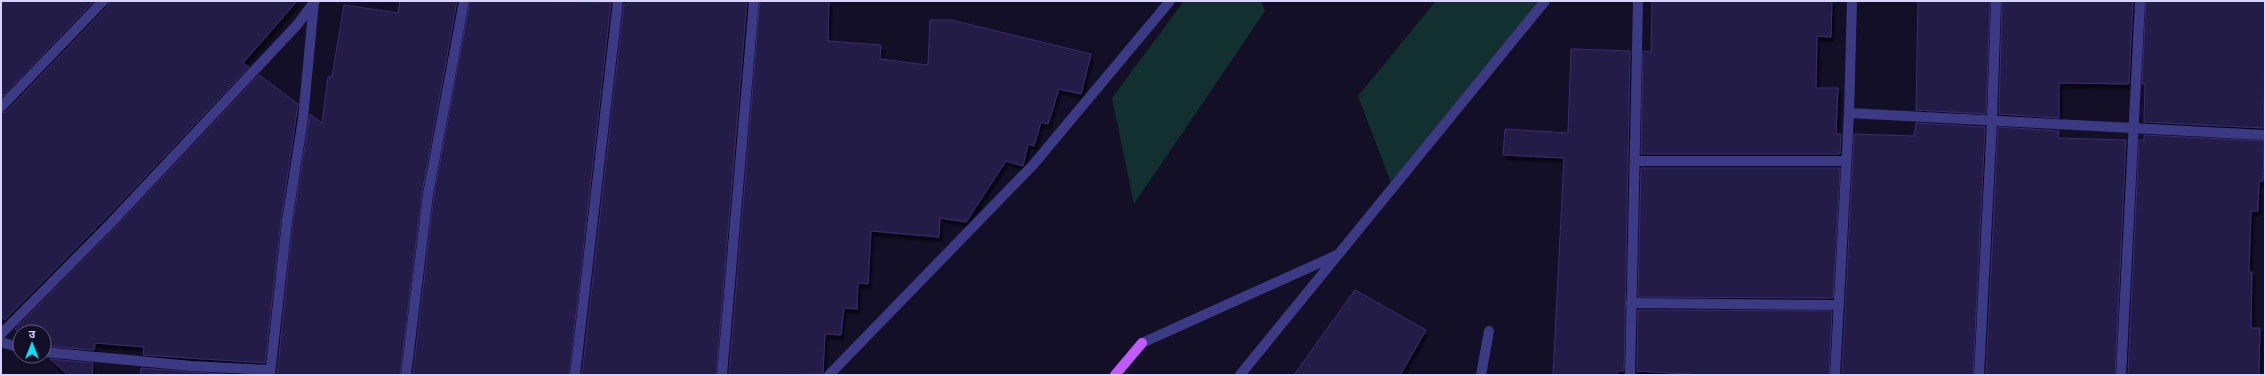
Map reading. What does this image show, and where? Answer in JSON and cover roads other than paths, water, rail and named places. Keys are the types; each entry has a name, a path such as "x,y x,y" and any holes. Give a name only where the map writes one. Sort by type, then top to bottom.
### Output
{"main road":[{"path":"1115,375 1142,343"}],"street":[{"path":"1,107 103,1"},
{"path":"406,375 428,194 464,1"},
{"path":"575,375 618,1"},
{"path":"722,375 754,1"},
{"path":"829,375 1033,165 1169,1"},
{"path":"1240,375 1545,1"},
{"path":"1630,375 1638,1"},
{"path":"1835,375 1849,113 1852,1"},
{"path":"1979,375 1992,120 1996,1"},
{"path":"2121,375 2140,1"},
{"path":"1,334 109,225 297,25 314,2"},
{"path":"52,353 270,373 287,221 303,118 314,2"},
{"path":"1849,113 2265,135"},
{"path":"1635,161 1846,161"},
{"path":"1142,343 1339,254"},
{"path":"1631,303 1839,305"},
{"path":"1481,375 1489,331"},
{"path":"1,342 12,345"}]}
